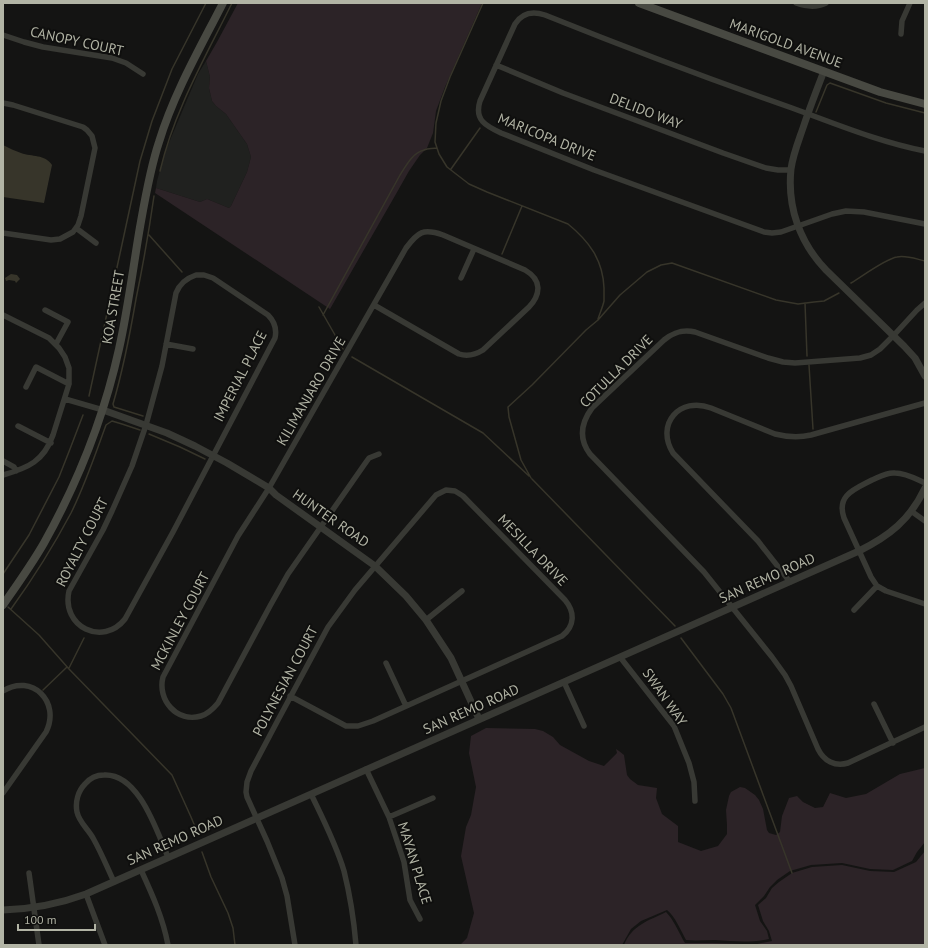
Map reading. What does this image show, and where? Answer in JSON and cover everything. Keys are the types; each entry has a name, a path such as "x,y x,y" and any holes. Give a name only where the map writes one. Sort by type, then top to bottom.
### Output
{"main road":[{"name":"KOA STREET","path":"3,605 33,561 55,522 78,475 103,410 119,350 144,200 158,143 185,77 223,3"},
{"name":"MARIGOLD AVENUE","path":"639,3 880,92 925,104"}],"street":[{"path":"796,3 813,7 826,3"},
{"path":"901,34 902,21 910,3"},
{"name":"MARICOPA DRIVE","path":"925,151 884,141 808,114 636,52 535,12 523,15 517,21 480,101 478,109 481,119 491,128 594,170 760,231 776,233 798,227 836,213 852,211 925,224"},
{"name":"CANOPY COURT","path":"3,35 43,47 112,58 126,63 143,74"},
{"name":"DELIDO WAY","path":"496,65 607,110 723,153 766,168 791,170"},
{"path":"824,71 797,145 791,170 791,196 793,211 798,227 802,237 816,260 894,335 915,358 925,376"},
{"path":"3,103 78,125 87,130 92,136 94,144 94,152 81,216 73,232 64,238 51,240 3,233"},
{"path":"76,228 96,243"},
{"name":"KILIMANJARO DRIVE","path":"269,488 406,248 416,236 425,232 435,232 443,235 530,273 536,281 538,288 536,299 529,307 483,350 478,354 468,356 459,354 374,305"},
{"path":"461,278 474,249"},
{"name":"IMPERIAL PLACE","path":"146,425 162,366 176,293 183,282 196,275 204,275 213,278 272,318 276,326 276,334 273,342 213,455"},
{"name":"COTULLA DRIVE","path":"893,743 860,759 845,764 833,763 825,759 818,749 791,686 772,657 704,572 590,454 584,443 582,435 584,420 592,408 672,334 680,331 695,332 783,362 795,363 860,358 876,352 925,303"},
{"path":"45,310 68,322 56,344"},
{"path":"3,315 44,335 56,344 67,363 69,373 69,384 65,399 51,443 46,451 39,459 27,467 3,475"},
{"path":"166,344 193,349"},
{"path":"26,387 36,367 69,384"},
{"path":"65,399 103,410"},
{"path":"790,582 758,541 673,453 667,436 668,427 673,416 686,406 695,404 711,408 775,434 797,437 816,434 925,403"},
{"name":"HUNTER ROAD","path":"103,410 179,438 213,455 269,488 276,495 375,566 396,586 426,620 451,658 480,719"},
{"name":"ROYALTY COURT","path":"146,425 132,466 112,511 69,591 67,602 70,613 76,622 87,630 100,632 107,631 119,625 125,619 213,455"},
{"path":"18,426 51,443"},
{"name":"MCKINLEY COURT","path":"269,488 238,536 163,677 163,697 167,705 174,711 186,717 196,717 206,714 210,712 218,703 288,574 369,458 379,454"},
{"path":"3,461 14,467 16,471"},
{"path":"925,483 905,474 884,474 849,492 843,500 842,506 844,518 876,586 894,594 925,604"},
{"name":"SAN REMO ROAD","path":"3,910 34,908 59,903 86,894 859,551 886,536 897,527 911,511 925,488"},
{"name":"MESILLA DRIVE","path":"375,566 436,495 446,490 455,491 474,506 568,604 572,611 571,623 568,630 562,636 462,681"},
{"path":"911,511 925,521"},
{"name":"POLYNESIAN COURT","path":"295,945 288,902 282,878 247,797 247,782 251,771 290,696 328,627 375,566"},
{"path":"854,610 876,586"},
{"path":"426,620 462,591"},
{"name":"SWAN WAY","path":"620,657 674,726 689,763 694,782 695,801"},
{"path":"386,663 406,706"},
{"path":"290,696 346,726 358,726 373,721 462,681"},
{"path":"564,682 584,726"},
{"path":"3,691 18,685 37,690 47,700 50,724 3,793"},
{"path":"874,704 893,743 925,727"},
{"name":"MAYAN PLACE","path":"366,769 389,817 404,862 410,900 420,919"},
{"path":"114,882 94,839 81,821 77,811 77,799 81,788 90,779 96,776 107,775 118,777 127,782 146,808 168,857"},
{"path":"312,794 333,841 344,871 356,945"},
{"path":"389,817 433,798"},
{"path":"141,870 161,918 168,945"},
{"path":"29,873 39,945"},
{"path":"86,894 105,945"}],"shaded area":[{"path":"238,3 482,3 445,87 436,111 433,133 427,148 409,171 330,309 155,193 156,188 200,202 207,199 229,208 247,172 251,157 247,144 226,114 212,101 209,88 210,77 206,61"},
{"path":"206,61 210,77 209,88 212,101 226,114 247,144 251,157 247,172 229,208 207,199 200,202 156,188 165,152 198,74"},
{"path":"3,145 21,153 42,157 49,161 52,165 44,203 3,197"},
{"path":"11,274 17,275 20,279 16,283 15,281 6,281 5,278"},
{"path":"486,728 535,729 543,731 553,737 560,745 589,761 604,766 617,753 616,749 624,755 627,775 630,779 638,785 657,788 656,798 662,814 678,826 678,842 701,851 718,846 727,834 726,810 729,796 731,792 740,787 745,788 759,800 763,809 767,830 769,833 776,835 780,832 782,816 789,798 797,796 803,802 815,808 823,807 830,793 846,798 866,794 900,774 925,768 925,842 912,861 893,870 870,869 842,863 811,865 790,871 777,880 755,905 760,921 767,931 769,939 748,941 686,940 675,920 667,910 641,921 631,929 622,945 460,945 467,938 474,913 461,856 466,827 471,815 476,787 469,753 471,736"},
{"path":"925,851 925,945 624,945 631,933 641,924 666,912 685,943 757,944 772,941 758,905 766,898 772,888 792,873 812,867 842,865 870,871 894,872 916,862"}],"waterway":[{"path":"89,396 140,161 152,121 172,69 206,3"},
{"path":"160,171 173,127 191,85 232,3"},
{"path":"483,3 441,101 436,123 435,142 439,154 447,167 469,184 568,224 576,230 594,252 601,269 604,288 604,301 598,319"},
{"path":"816,112 827,85 830,83 886,103 925,113"},
{"path":"451,169 480,128"},
{"path":"323,315 407,164 416,154 427,149 437,148"},
{"path":"143,416 114,407 113,404 129,339 154,196"},
{"path":"502,254 522,206"},
{"path":"149,235 182,272"},
{"path":"851,283 892,258 904,256 925,261"},
{"path":"531,478 521,460 509,417 508,407 598,320 620,295 647,272 661,265 672,263 776,300 798,304 824,301 839,293"},
{"path":"805,303 807,356"},
{"path":"319,307 343,349"},
{"path":"352,357 483,433 529,476"},
{"path":"809,365 813,429"},
{"path":"3,574 29,535 59,477 83,415"},
{"path":"11,609 27,586 71,513 106,425 112,421 140,430"},
{"path":"149,434 205,459"},
{"path":"532,479 675,626"},
{"path":"8,607 39,635 69,669 172,775 199,836"},
{"path":"69,668 84,638"},
{"path":"681,638 723,694 731,708 792,873"},
{"path":"43,690 67,667"},
{"path":"202,852 211,877 228,913 233,928 235,945"}]}
